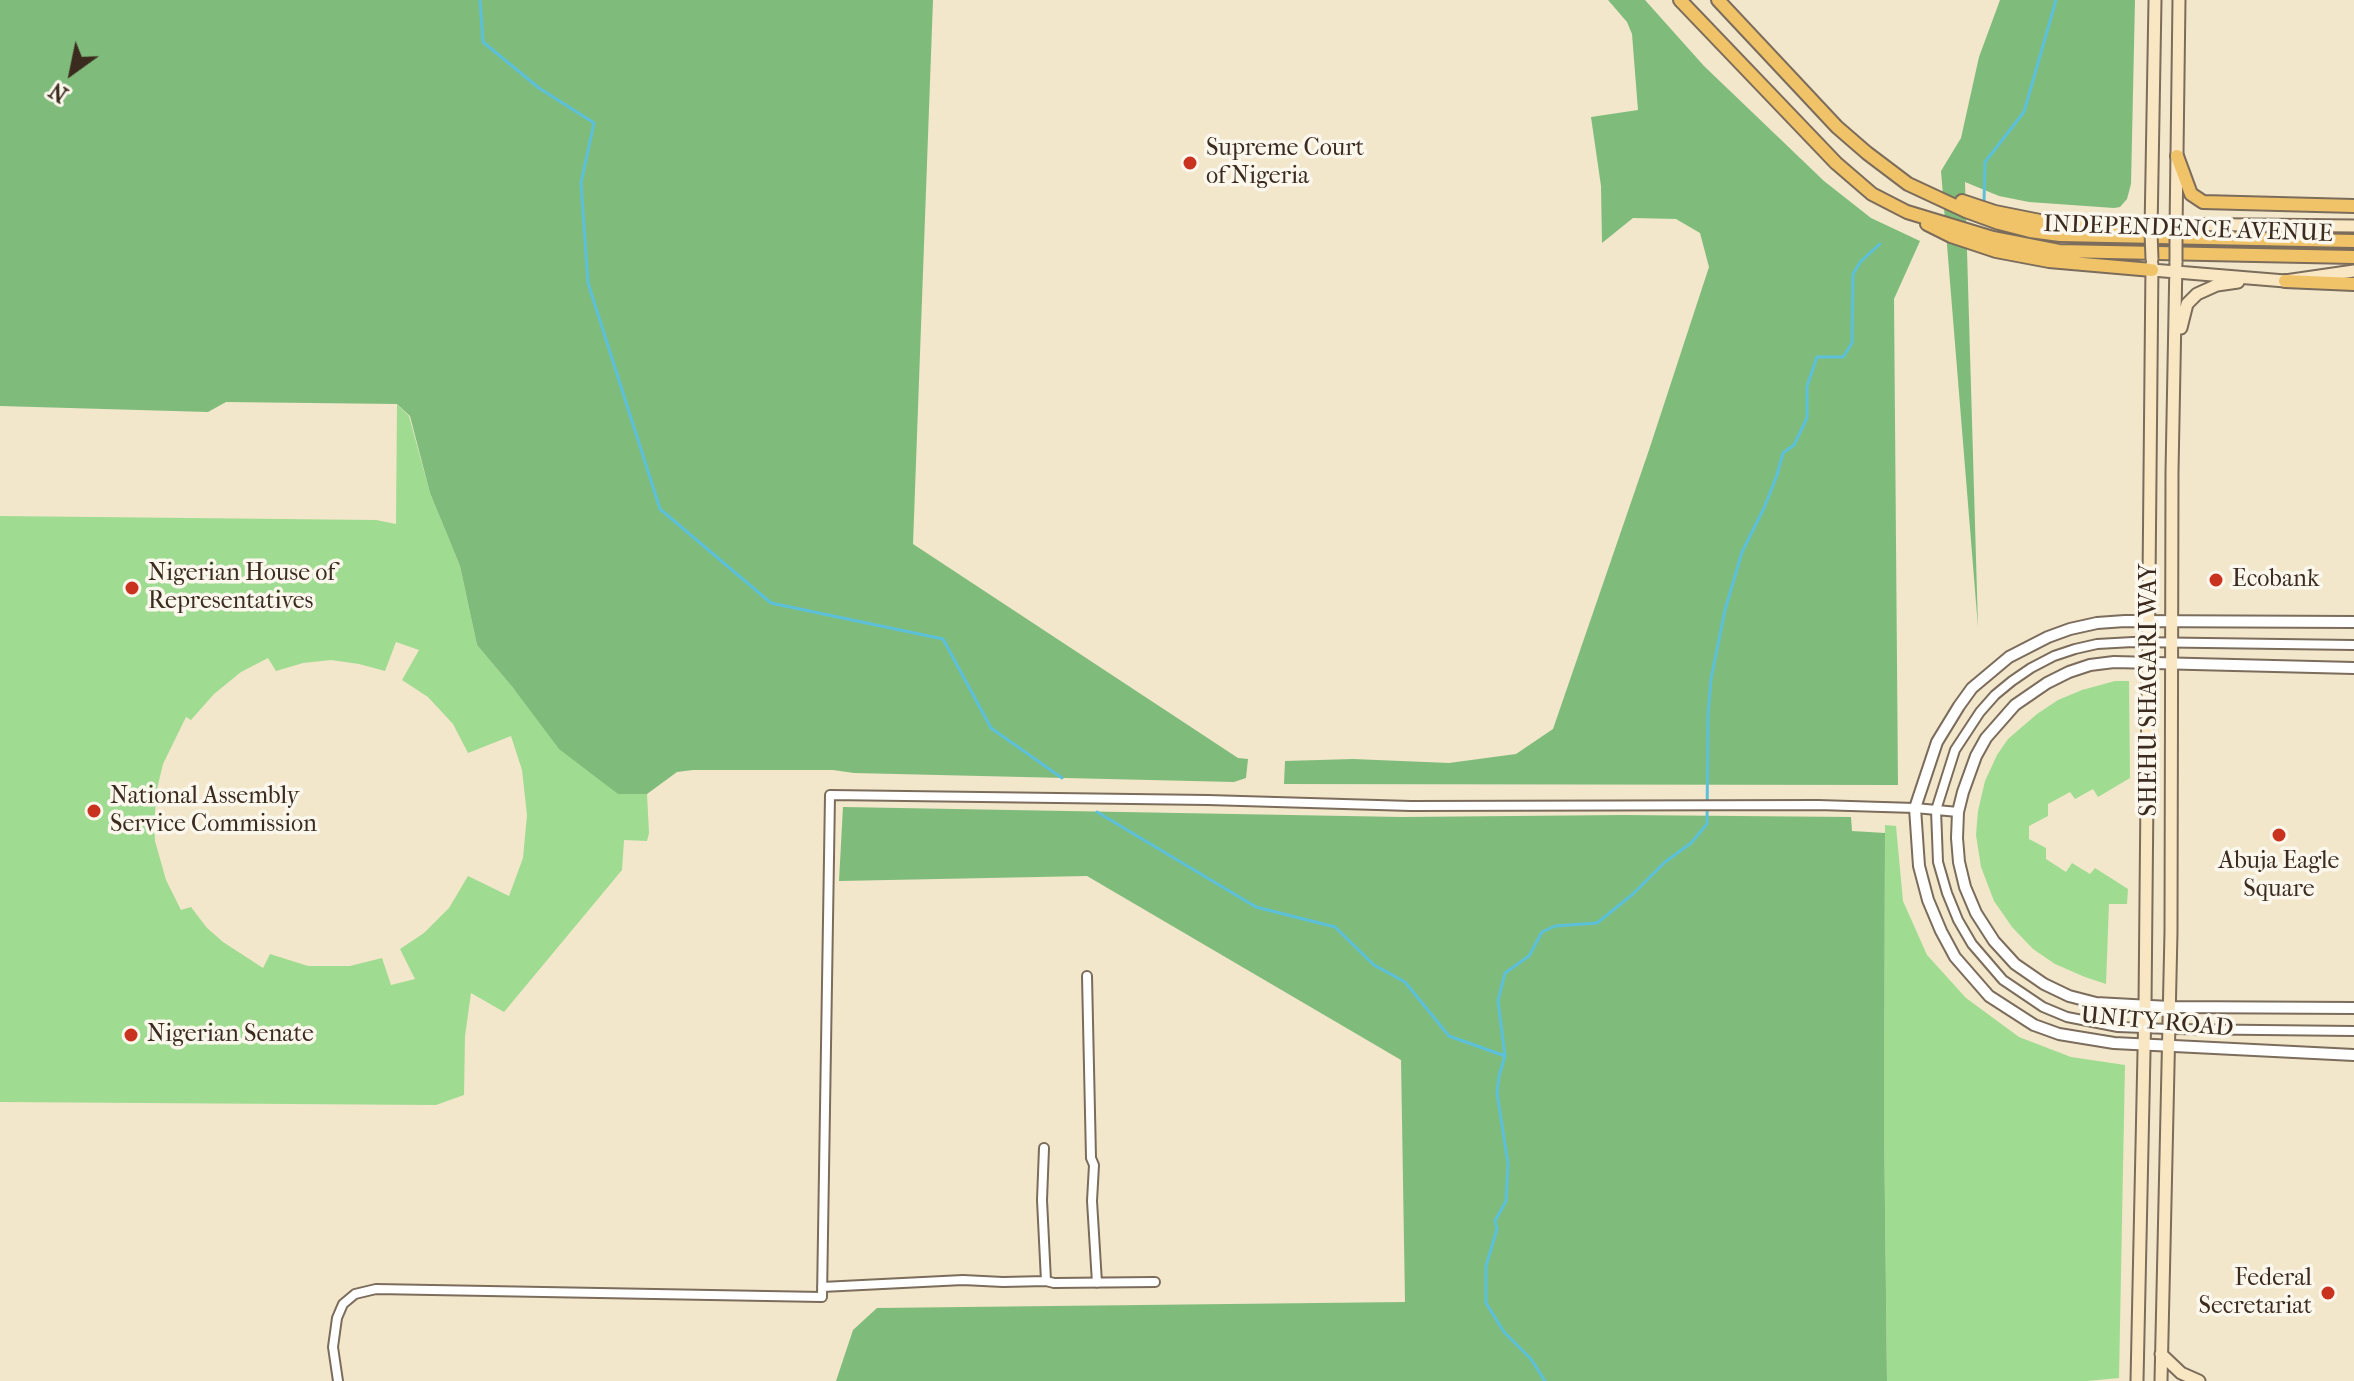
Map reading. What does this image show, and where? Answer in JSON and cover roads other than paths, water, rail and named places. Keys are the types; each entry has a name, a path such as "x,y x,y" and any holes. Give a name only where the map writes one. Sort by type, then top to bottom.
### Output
{"main road":[{"name":"INDEPENDENCE AVENUE","path":"1680,0 1836,163 1872,194 1907,212 1993,238 2059,251 2354,257"},
{"name":"INDEPENDENCE AVENUE","path":"1718,0 1837,127 1908,184 1938,200 1999,223 2060,235 2354,241"},
{"name":"SHEHU SHAGARI WAY","path":"2137,1381 2145,1005 2155,0"},
{"name":"SHEHU SHAGARI WAY","path":"2161,1381 2169,1029 2172,472 2179,0"},
{"path":"2177,156 2191,194 2203,202 2354,206"},
{"path":"1908,184 1995,212 2045,222 2151,228"},
{"path":"1907,212 1951,236 1996,251 2049,261 2152,264"},
{"name":"INDEPENDENCE AVENUE","path":"2151,228 2354,226"},
{"name":"INDEPENDENCE AVENUE","path":"2152,264 2285,281 2354,271"},
{"path":"2176,344 2184,312 2197,294 2217,285 2262,280"},
{"path":"2285,281 2354,284"},
{"path":"2161,1354 2181,1373 2199,1381"}],"street":[{"name":"UNITY ROAD","path":"2354,622 2149,620 2097,623 2070,629 2028,646 2009,657 1972,688 1946,724 1929,762 1915,808 1919,866 1941,931 1955,957 1981,987 2012,1013 2059,1034 2143,1045 2354,1055"},
{"name":"UNITY ROAD","path":"2354,645 2149,642 2097,644 2075,649 2031,668 2003,688 1980,712 1962,736 1936,810 1938,862 1958,920 1972,944 1987,963 2020,993 2055,1012 2094,1024 2143,1029 2354,1031"},
{"name":"UNITY ROAD","path":"2354,668 2114,662 2069,672 2015,705 1986,738 1976,756 1958,812 1959,862 1965,887 1982,922 2015,964 2044,984 2069,996 2096,1003 2169,1007 2354,1008"},
{"path":"338,1381 333,1347 337,1318 343,1304 355,1294 376,1289 822,1297 830,795 1208,800 1356,806 1795,805 1958,812"},
{"path":"1087,976 1097,1283"},
{"path":"1044,1148 1042,1200 1046,1281"},
{"path":"822,1287 963,1280 1155,1282"}],"waterway":[{"path":"480,0 483,42 539,88 594,123 581,183 588,283 660,509 771,603 943,639 991,728 1062,778"},
{"path":"1984,202 1985,162 2024,112 2056,0"},
{"path":"1545,1381 1531,1359 1504,1332 1486,1303 1486,1266 1497,1229 1495,1221 1506,1201 1508,1164 1497,1093 1505,1056 1498,1001 1505,973 1529,956 1542,932 1555,926 1597,923 1691,843 1707,824 1711,679 1725,610 1742,552 1764,508 1783,453 1794,445 1807,418 1807,386 1817,357 1843,357 1852,343 1853,274 1861,261 1880,244"},
{"path":"1097,812 1256,907 1335,927 1374,965 1405,982 1449,1036 1505,1056"}],"place":[{"name":"Supreme Court of Nigeria","path":"1190,163"},
{"name":"Ecobank","path":"2216,580"},
{"name":"Nigerian House of Representatives","path":"132,588"},
{"name":"National Assembly Service Commission","path":"94,811"},
{"name":"Abuja Eagle Square","path":"2279,835"},
{"name":"Nigerian Senate","path":"131,1035"},
{"name":"Federal Secretariat","path":"2328,1293"}]}
